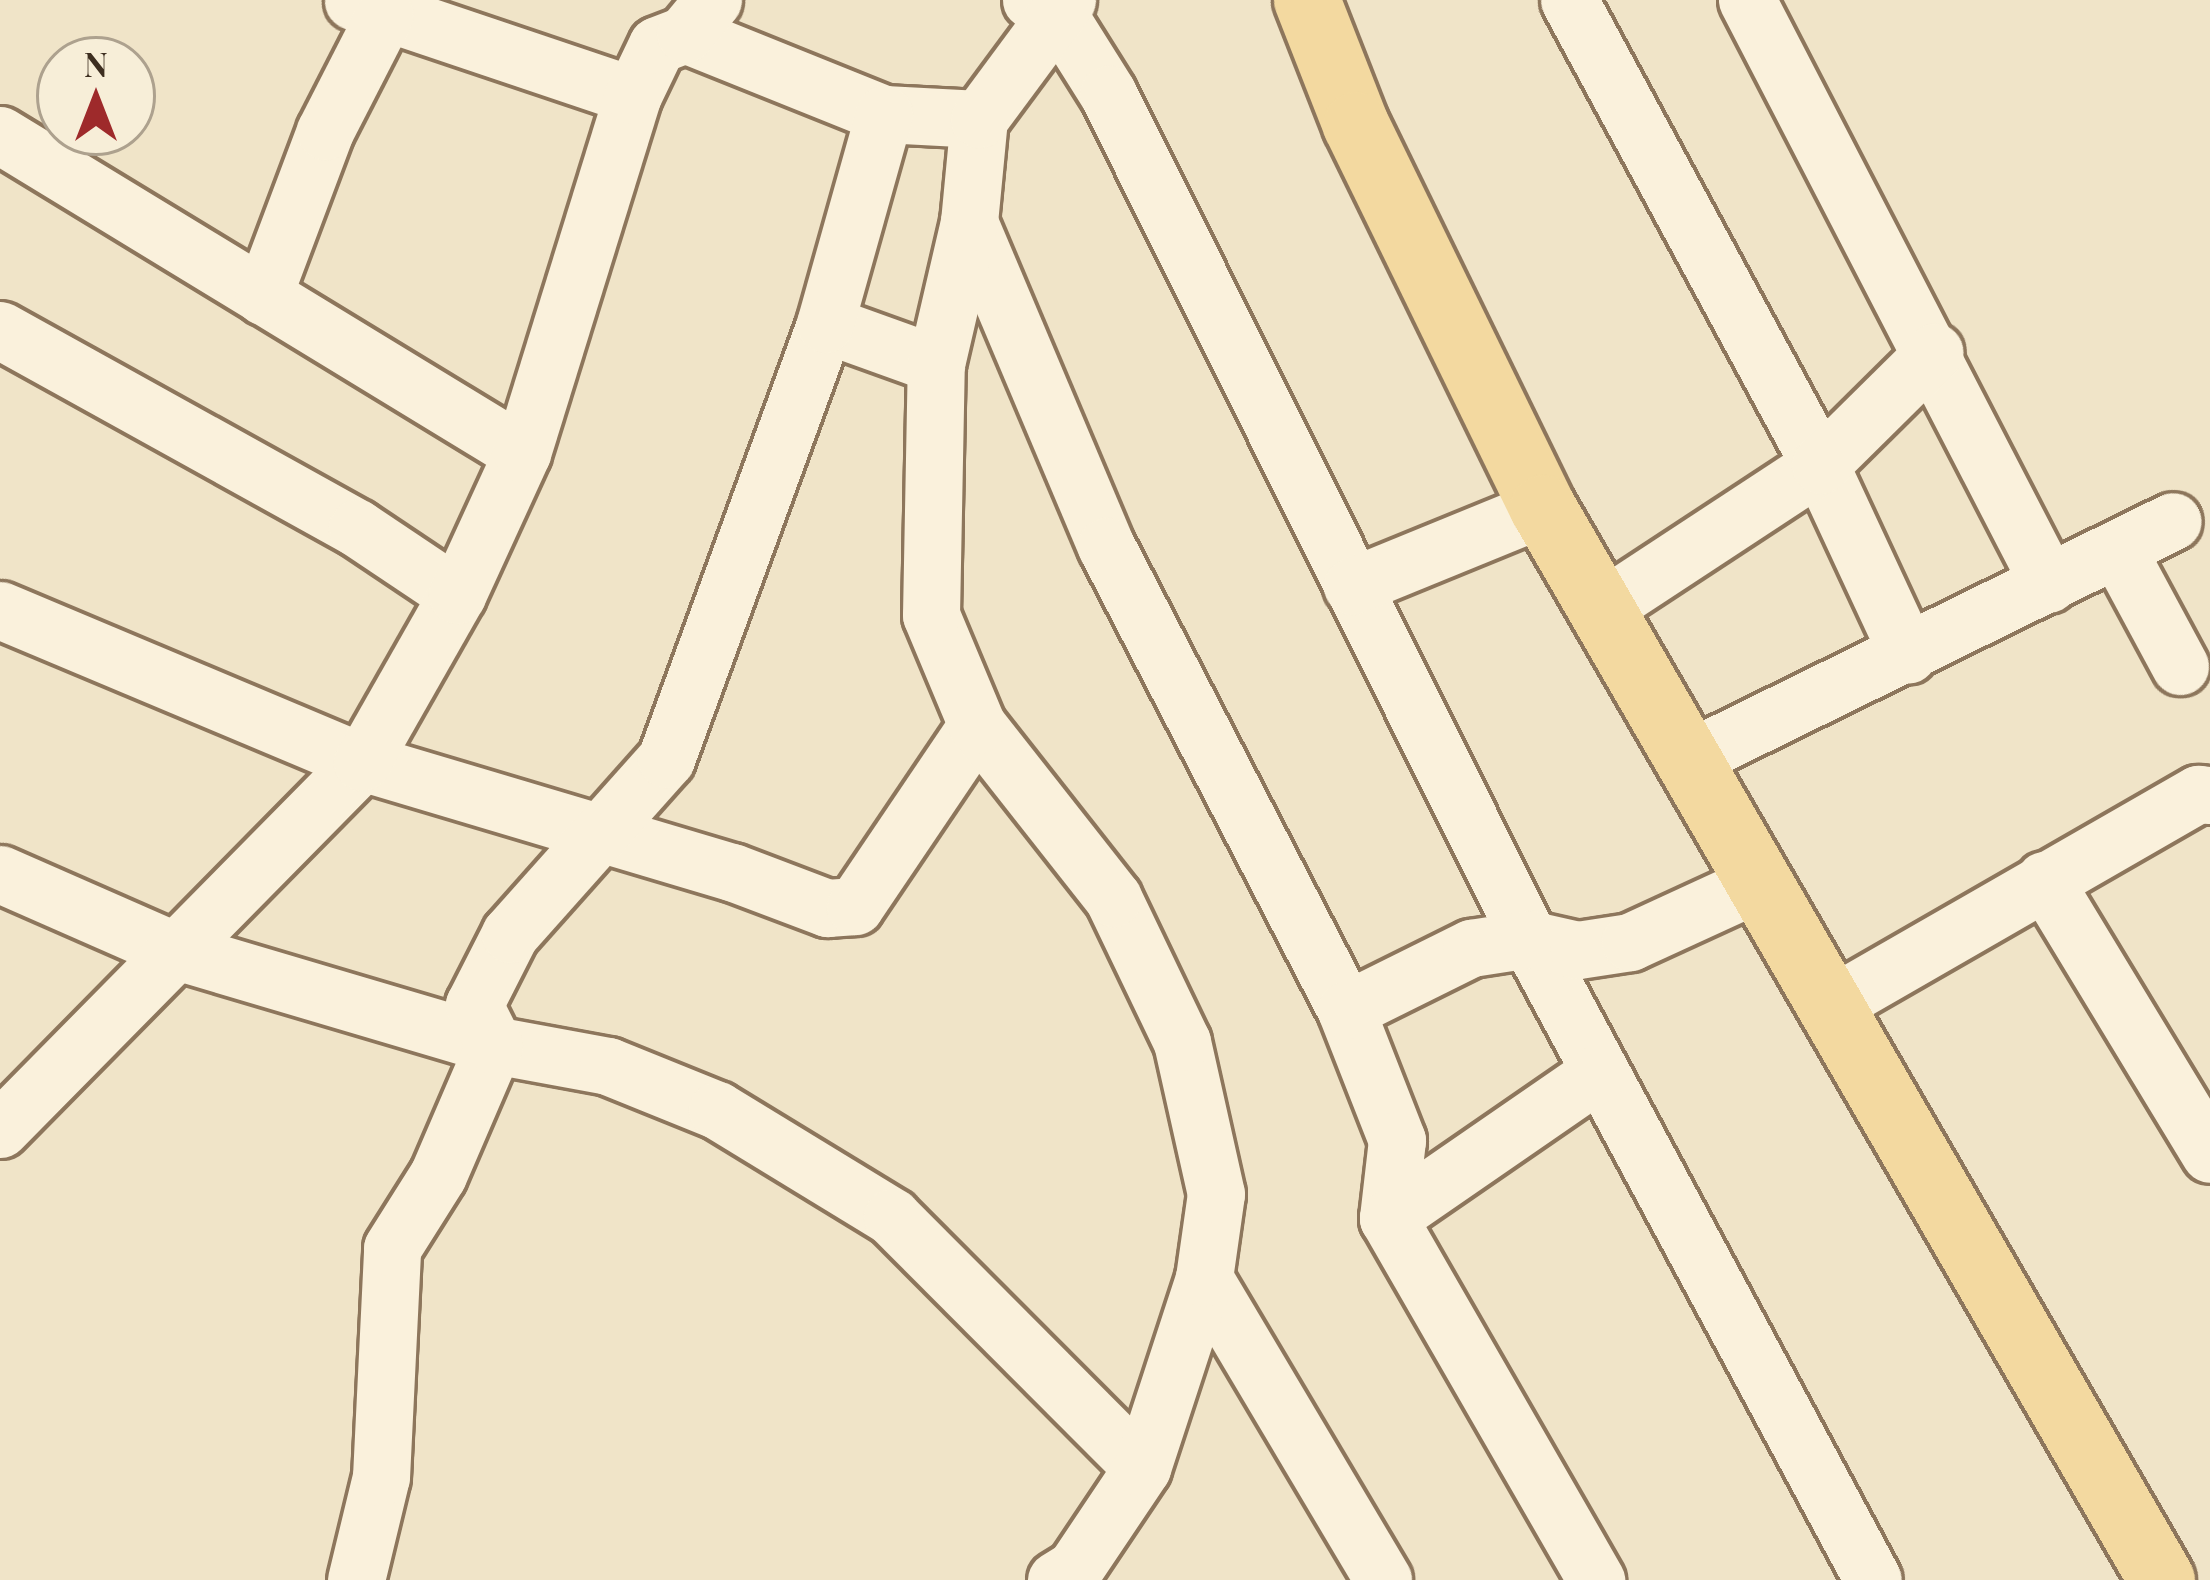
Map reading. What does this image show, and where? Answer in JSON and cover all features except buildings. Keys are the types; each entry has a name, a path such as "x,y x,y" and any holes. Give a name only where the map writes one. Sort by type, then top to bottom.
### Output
{"main road":[{"path":"1307,0 1356,124 1543,508 2162,1580"}],"street":[{"path":"1569,0 1820,465 1909,655"},
{"path":"1747,0 1934,352 2049,584"},
{"path":"1071,1576 1142,1468 1204,1277 1216,1194 1182,1042 1113,898 977,725 931,615 936,364 968,222 979,119 1051,4 1213,294 1352,586 1529,939 1873,1580"},
{"path":"263,296 368,7 633,95"},
{"path":"7,1105 173,950 362,762 457,595 522,453 633,95 657,44 699,17 884,114 979,119"},
{"path":"356,1580 381,1477 392,1248 438,1175 494,1045 474,1005 484,977 510,934 665,759 825,324 884,114"},
{"path":"0,136 522,453"},
{"path":"968,222 1106,546 1346,1010 1397,1140 1388,1218 1596,1580"},
{"path":"825,324 936,364"},
{"path":"0,330 358,528 457,595"},
{"path":"1599,610 1820,465 1934,352"},
{"path":"1352,586 1543,508"},
{"path":"1686,760 1909,655 2174,521"},
{"path":"2117,549 2180,666"},
{"path":"0,610 362,762 604,833 827,908 855,906 977,725"},
{"path":"1829,1006 2198,794 2210,795"},
{"path":"0,874 173,950 494,1045 608,1066 717,1110 892,1217 1142,1468"},
{"path":"2044,880 2210,1154"},
{"path":"1346,1010 1471,948 1529,939 1578,950 1630,942 1756,884"},
{"path":"1388,1218 1600,1072"},
{"path":"1204,1277 1383,1580"}]}
